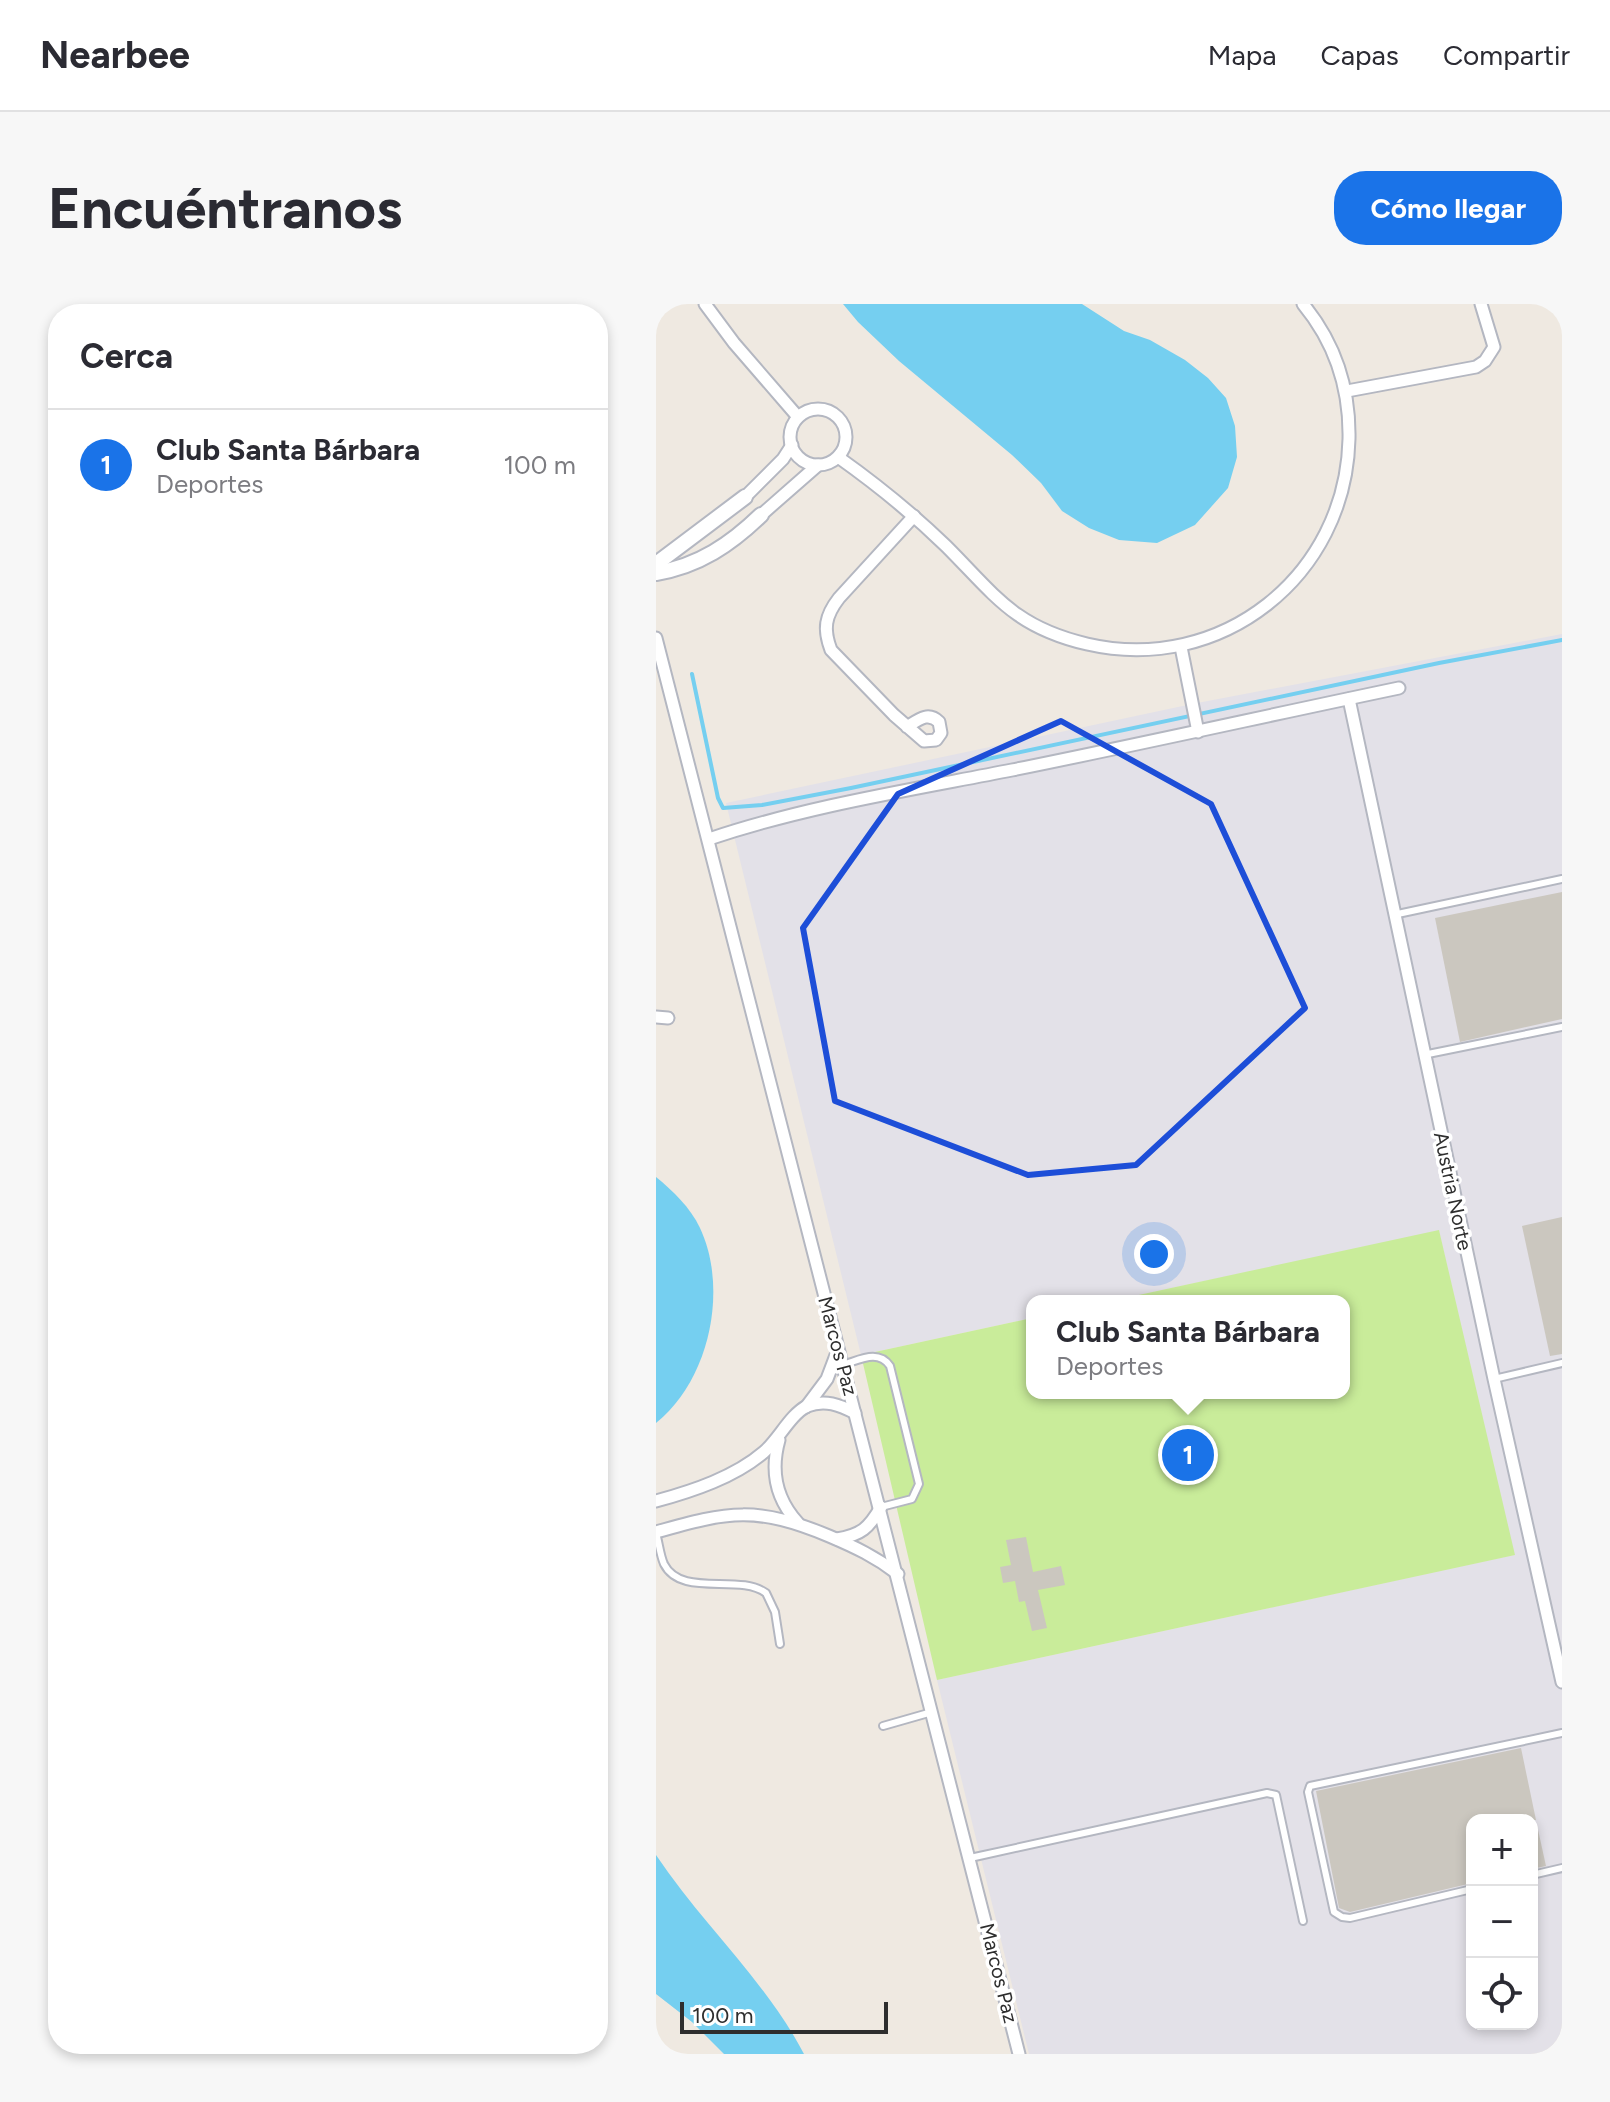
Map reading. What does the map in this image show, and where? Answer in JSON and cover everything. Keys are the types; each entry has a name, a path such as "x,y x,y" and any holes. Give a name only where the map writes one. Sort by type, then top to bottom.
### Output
{"street":[{"path":"705,304 798,417"},
{"path":"838,457 914,516 1013,614 1036,627 1065,638 1122,650 1181,647 1243,621 1284,592 1315,553 1337,511 1346,481 1349,437 1347,391 1324,332 1303,304"},
{"path":"1347,391 1476,367 1485,361 1494,347 1481,304"},
{"path":"656,573 690,564 713,553 738,537 818,465 838,457 846,441 843,424 838,417 822,409 805,412 798,417 791,431 792,445 802,459 818,465"},
{"path":"656,564 745,497 783,459 792,445"},
{"path":"907,727 831,650 825,625 829,611 839,598 914,516"},
{"name":"Marcos Paz","path":"656,638 1019,2054"},
{"path":"1181,647 1197,728"},
{"path":"709,839 812,810 1399,688"},
{"name":"Austria Norte","path":"1349,699 1423,1055 1562,1682"},
{"path":"656,1501 691,1491 752,1461 781,1436 806,1407 827,1379 838,1350"},
{"path":"806,1407 831,1403 855,1413"},
{"path":"781,1436 776,1451 775,1477 784,1507 798,1523"},
{"path":"837,1539 856,1536 866,1530 881,1507"},
{"path":"656,1532 700,1519 758,1514 798,1523 866,1551 898,1574"}],"lane":[{"path":"1393,915 1562,879"},
{"path":"1423,1055 1562,1027"},
{"path":"842,1365 873,1355 886,1360 890,1366 919,1484 912,1499 881,1507"},
{"path":"1494,1379 1562,1363"},
{"path":"656,1532 664,1563 676,1577 686,1581 749,1585 766,1593 775,1612 780,1644"},
{"path":"883,1726 932,1712"},
{"path":"1466,1890 1350,1918 1334,1912 1308,1792 1310,1786 1562,1733"},
{"path":"970,1858 1267,1793 1276,1795 1303,1921"},
{"path":"1538,1874 1562,1868"}],"highlighted area":[{"path":"1061,721 1211,804 1305,1008 1136,1165 1028,1175 835,1101 803,928 898,794"}],"shaded area":[{"path":"1562,634 1562,2054 1029,2054 937,1680 1514,1555 1439,1231 1139,1295 1026,1295 1026,1319 861,1355 726,803 1192,704"}],"green space":[{"path":"1439,1230 1515,1555 937,1680 861,1355 1026,1319 1026,1399 1350,1399 1350,1295 1139,1295"}],"water":[{"path":"843,304 1082,304 1124,331 1150,340 1185,360 1208,378 1226,398 1235,426 1237,457 1228,488 1195,525 1157,543 1119,540 1089,528 1062,511 1041,483 1012,455 899,361"},
{"path":"656,1177 681,1200 700,1228 709,1252 713,1306 701,1359 689,1384 656,1423"},
{"path":"656,1855 753,1977 789,2027 804,2054 724,2054 692,2022 656,1994"}],"building":[{"path":"1562,892 1562,1019 1460,1042 1435,918"},
{"path":"1562,1217 1562,1354 1550,1356 1522,1226"},
{"path":"1026,1537 1033,1572 1061,1566 1065,1585 1038,1590 1047,1628 1032,1631 1025,1601 1019,1602 1015,1581 1003,1583 1000,1567 1011,1565 1006,1540"},
{"path":"1521,1748 1535,1814 1466,1814 1466,1884 1350,1912 1339,1908 1316,1791"},
{"path":"1538,1830 1546,1866 1538,1868"}],"waterway":[{"path":"692,674 718,798 723,808 762,805 851,788 1439,663 1562,640"}],"place":[{"name":"Club Santa Bárbara","path":"1188,1455"}]}
